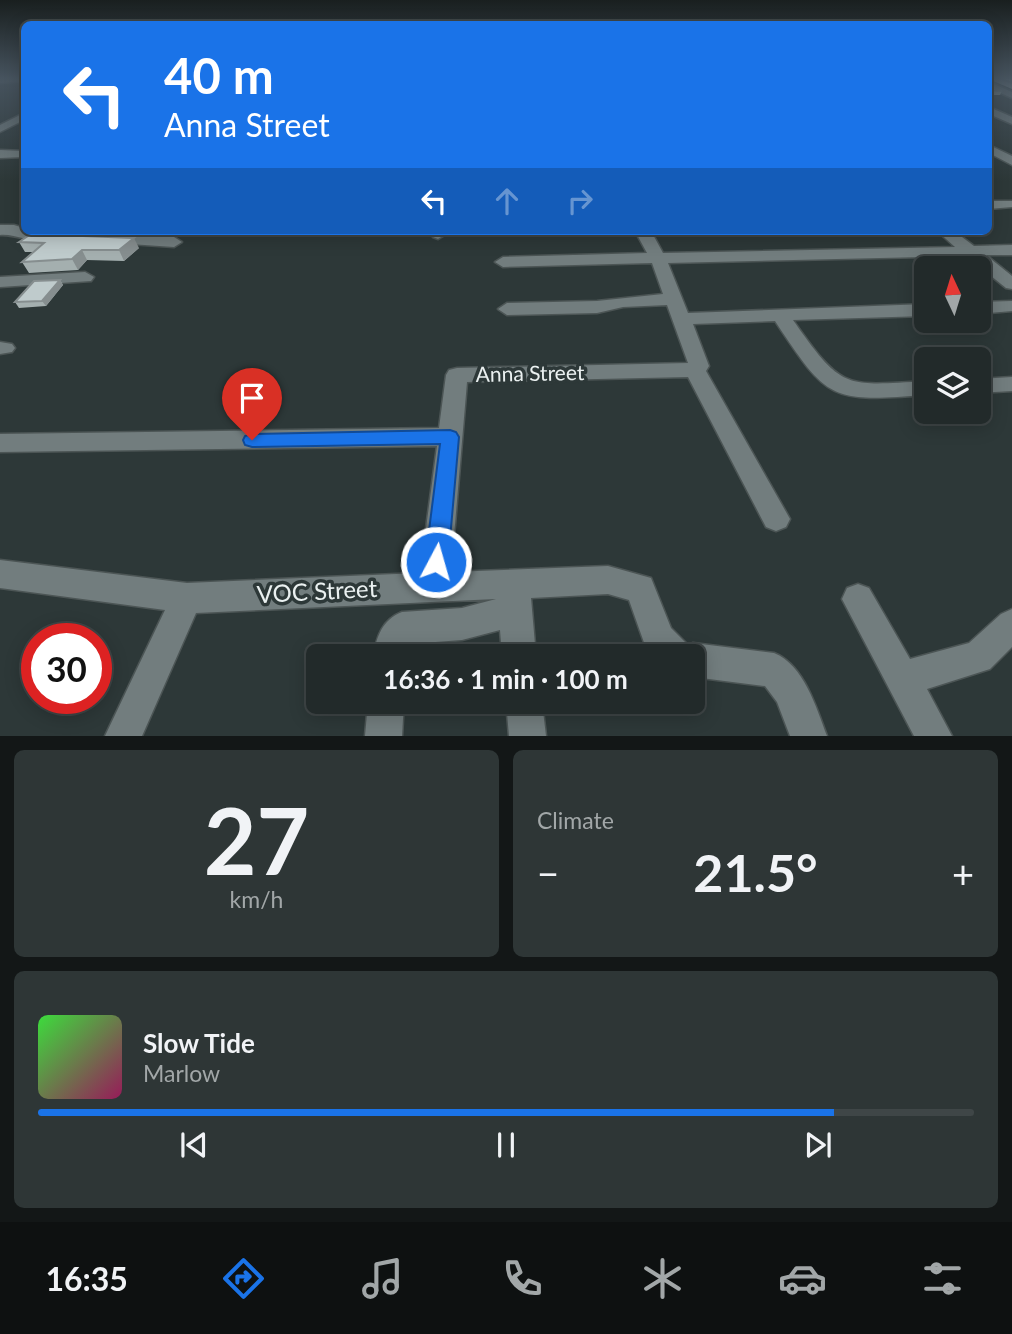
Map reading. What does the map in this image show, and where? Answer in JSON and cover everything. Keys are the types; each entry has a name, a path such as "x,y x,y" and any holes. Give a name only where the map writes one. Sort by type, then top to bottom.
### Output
{"street":[{"path":"995,112 1012,121"},
{"path":"0,129 21,118"},
{"path":"0,129 21,134"},
{"path":"0,153 21,137"},
{"path":"992,150 1012,161"},
{"path":"0,153 21,154"},
{"path":"992,205 1008,204"},
{"path":"0,230 14,229 21,232"},
{"path":"26,235 68,237"},
{"path":"645,235 658,257 699,366 695,370 776,519"},
{"path":"950,235 1012,284"},
{"path":"94,238 174,242"},
{"path":"503,262 1012,250"},
{"path":"0,282 85,277"},
{"path":"507,309 597,307 623,302 673,299"},
{"path":"991,307 1012,306"},
{"path":"681,319 914,310"},
{"path":"780,316 830,381 856,391 914,389"},
{"name":"Anna Street","path":"450,437 457,375 695,370"},
{"path":"991,385 1012,384"},
{"path":"0,443 450,437 434,587"},
{"name":"VOC Street","path":"0,574 187,598 434,587 516,594 608,580 640,588 659,639 664,644"},
{"path":"392,644 396,632 402,628 488,620 503,614 516,594"},
{"path":"516,594 518,644"},
{"path":"123,736 187,598"},
{"path":"858,599 905,678 934,736"},
{"path":"905,678 978,657 1012,625"},
{"path":"705,661 774,670 789,690 809,736"},
{"path":"383,736 385,714"},
{"path":"525,714 528,736"}],"building":[{"path":"30,235 134,238 119,250 82,250 72,259 22,262 44,243 19,242"},
{"path":"60,280 42,301 15,302 34,281"}],"route":[{"path":"252,440 450,437 436,562"}]}
